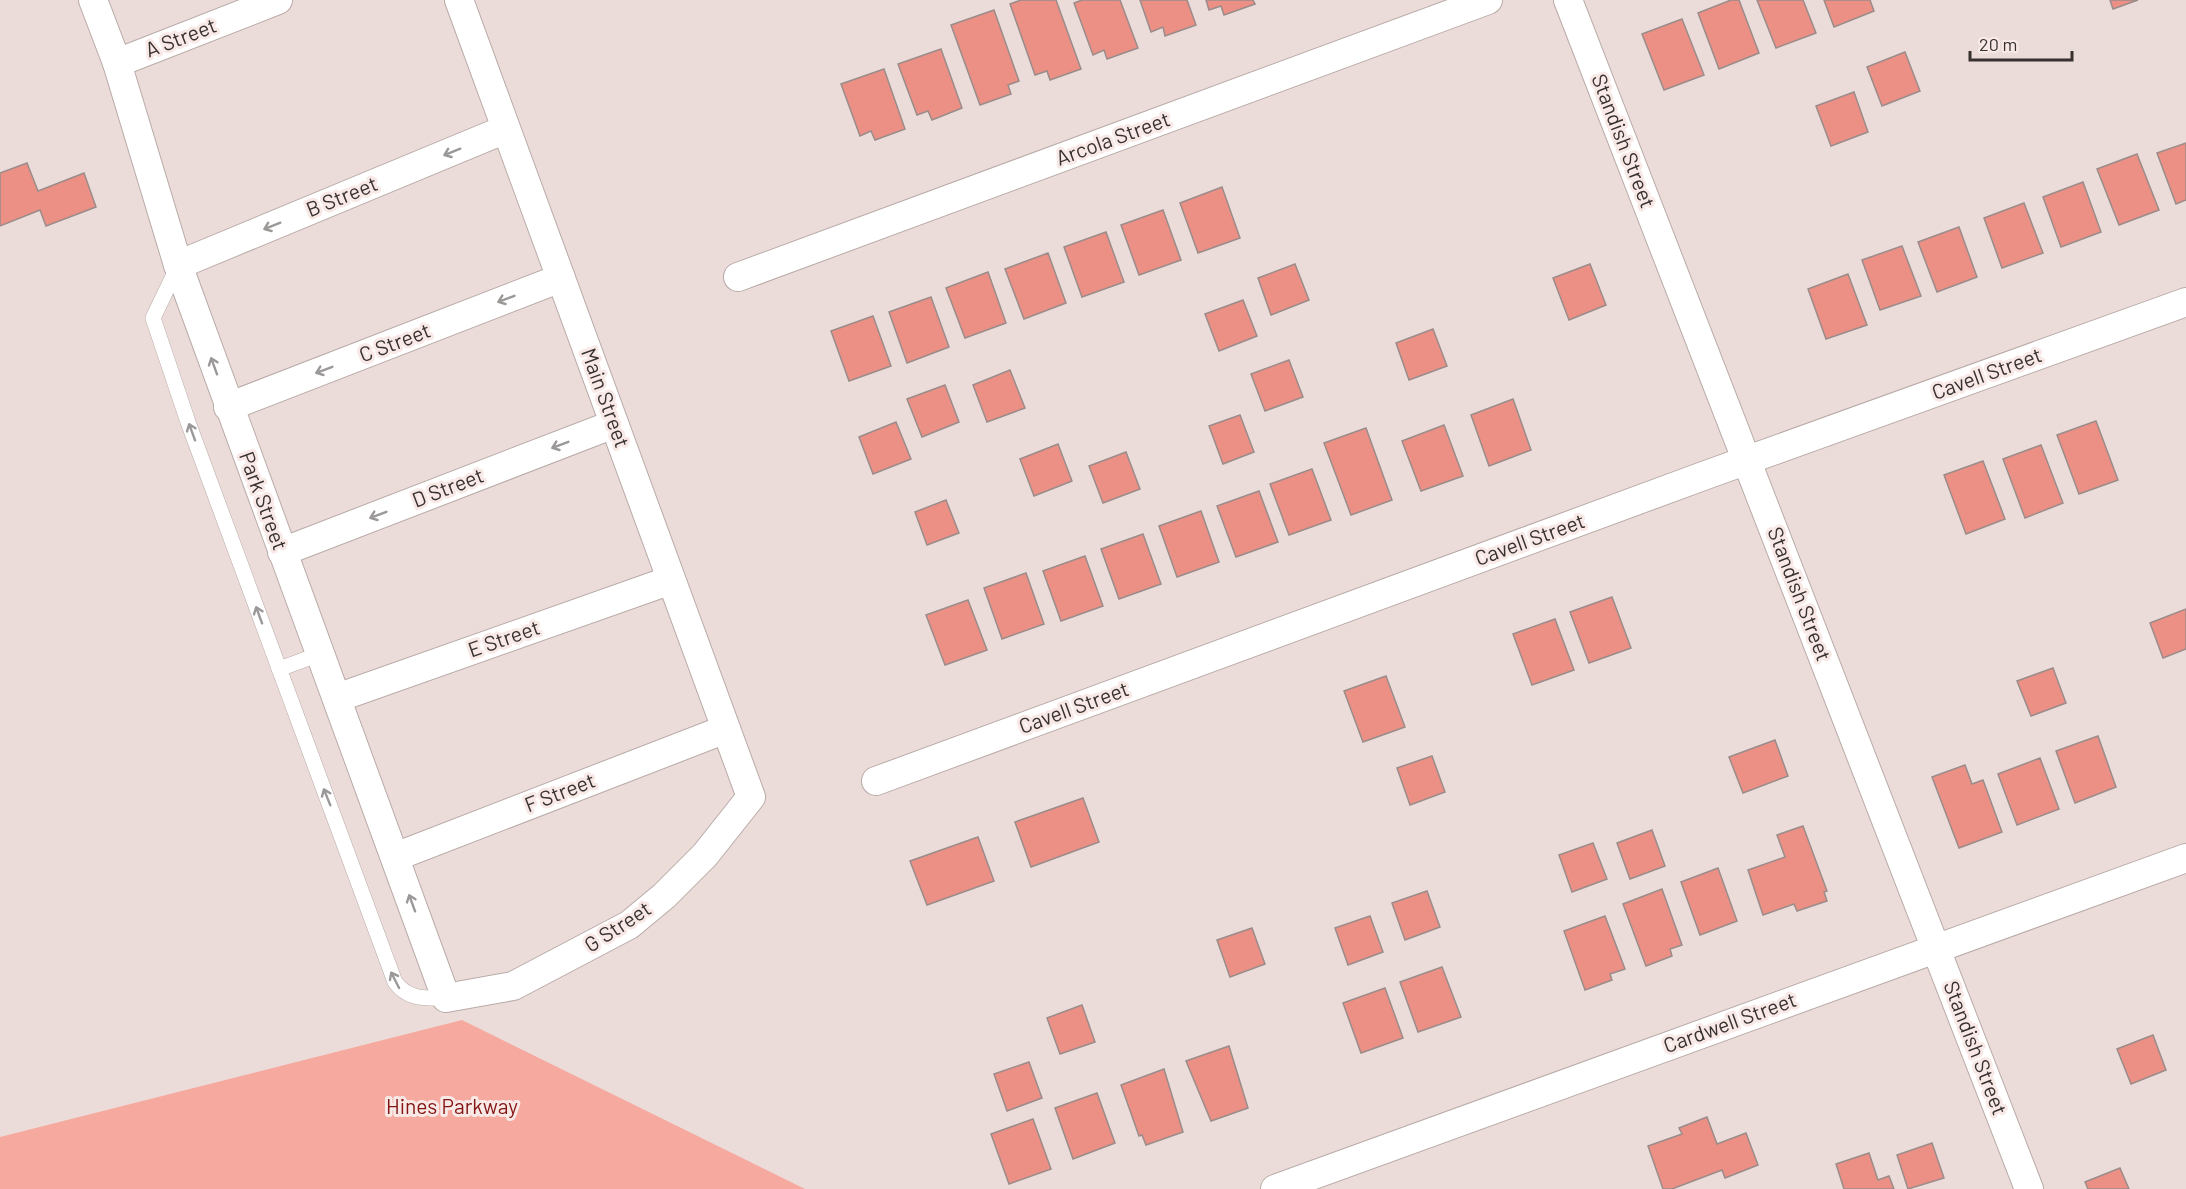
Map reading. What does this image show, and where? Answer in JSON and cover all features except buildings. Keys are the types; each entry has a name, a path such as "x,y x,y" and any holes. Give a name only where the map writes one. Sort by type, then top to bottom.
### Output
{"street":[{"name":"Park Street","path":"93,0 117,63 178,265 228,407 446,998"},
{"name":"A Street","path":"117,63 278,0"},
{"name":"Main Street","path":"459,0 751,797"},
{"name":"Arcola Street","path":"738,277 1488,0"},
{"name":"Standish Street","path":"1568,0 2029,1189"},
{"name":"B Street","path":"178,265 507,129"},
{"name":"C Street","path":"228,407 561,278"},
{"name":"Cavell Street","path":"876,781 1748,460 2186,302"},
{"name":"D Street","path":"282,552 614,424"},
{"name":"E Street","path":"337,698 671,580"},
{"name":"F Street","path":"395,857 726,729"},
{"name":"G Street","path":"446,998 513,986 629,925 664,896 705,855 751,797"},
{"name":"Cardwell Street","path":"1275,1189 2186,858"}],"lane":[{"path":"178,265 153,318 279,669 395,982 401,991 413,997 446,998"},
{"path":"279,669 320,654"}],"green space":[{"name":"Hines Parkway","path":"462,1020 805,1189 0,1189 0,1137"}]}
